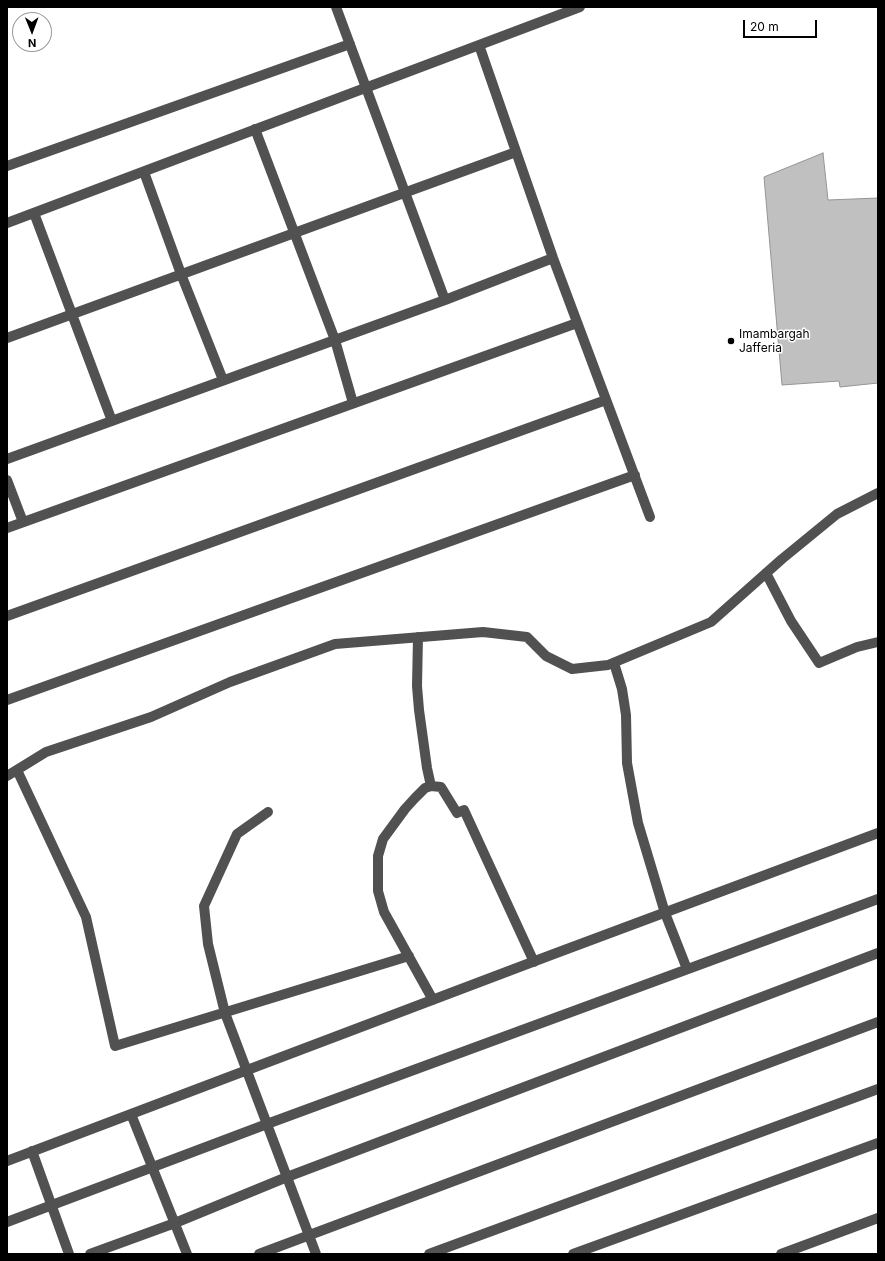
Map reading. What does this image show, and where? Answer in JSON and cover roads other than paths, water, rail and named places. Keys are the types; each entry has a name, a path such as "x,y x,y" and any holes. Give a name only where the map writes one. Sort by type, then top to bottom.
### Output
{"street":[{"path":"336,7 445,300"},
{"path":"7,223 580,7"},
{"path":"7,166 350,44"},
{"path":"479,44 553,258 650,517"},
{"path":"255,129 335,340 353,403"},
{"path":"7,338 516,152"},
{"path":"144,172 181,274 223,380"},
{"path":"34,213 112,421"},
{"path":"7,459 445,300 553,258"},
{"path":"7,528 577,323"},
{"path":"7,616 606,400"},
{"path":"7,700 635,475"},
{"path":"7,480 23,522"},
{"path":"7,776 46,752 151,717 230,682 334,644 483,632 527,637 546,656 572,669 608,665 712,622 766,573 837,514 878,493"},
{"path":"766,573 791,621 819,663 857,647 878,642"},
{"path":"418,637 417,686 419,710 431,786"},
{"path":"614,663 622,689 625,708 627,763 638,824 665,913 687,969"},
{"path":"17,770 86,917 115,1046 409,956"},
{"path":"433,1000 384,912 378,891 378,856 382,839 405,809 425,788 431,786 441,787 457,813 464,810 534,962"},
{"path":"268,812 237,834 204,906 208,944 226,1013 316,1254"},
{"path":"7,1161 878,834"},
{"path":"7,1222 267,1124 878,899"},
{"path":"90,1254 174,1223 287,1177 878,953"},
{"path":"259,1254 878,1022"},
{"path":"429,1254 878,1089"},
{"path":"131,1114 187,1254"},
{"path":"573,1254 878,1143"},
{"path":"32,1151 69,1254"},
{"path":"781,1254 878,1218"}],"place":[{"name":"Imambargah Jafferia","path":"731,341"}]}
